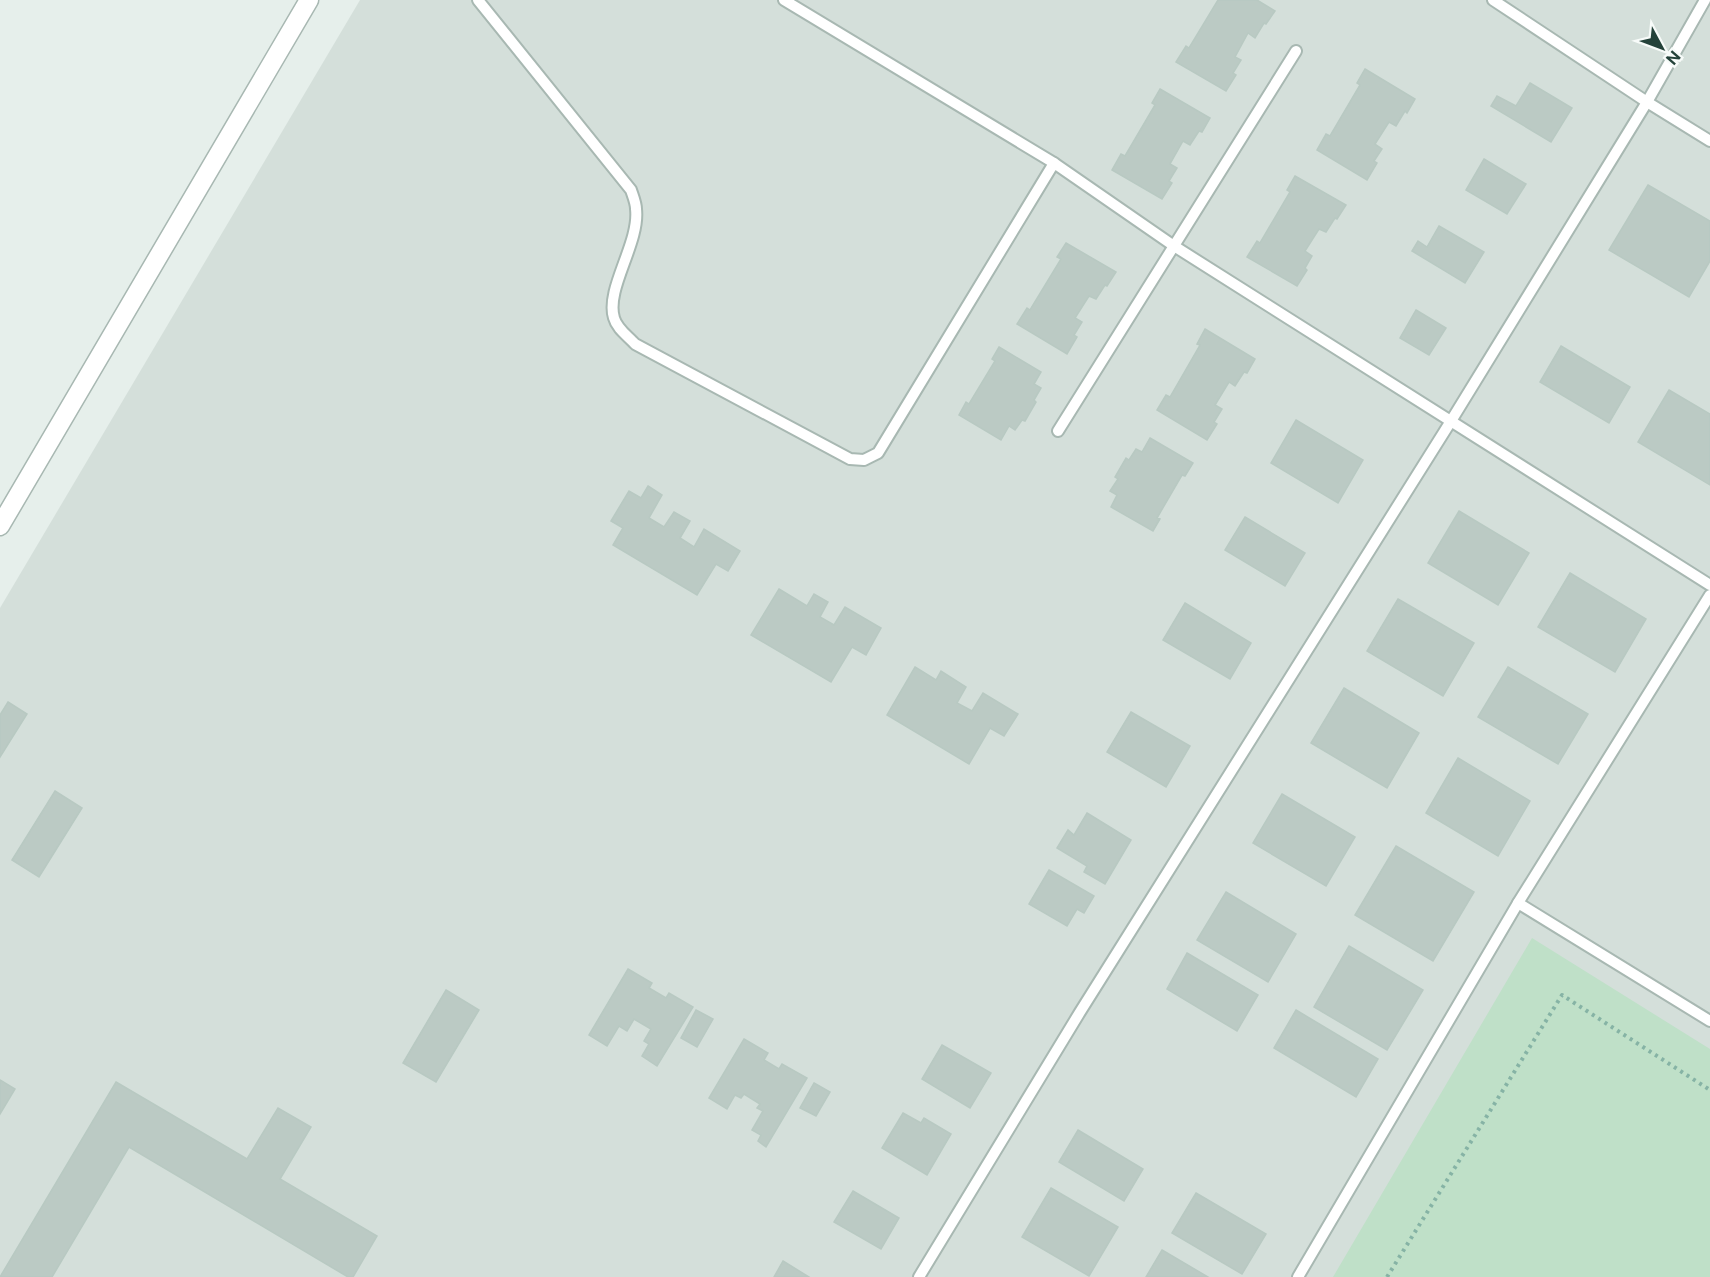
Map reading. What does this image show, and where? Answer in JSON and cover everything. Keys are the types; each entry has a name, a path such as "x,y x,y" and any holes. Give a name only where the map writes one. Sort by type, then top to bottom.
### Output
{"street":[{"path":"0,526 309,0"}],"lane":[{"path":"478,0 631,190 636,209 634,232 612,300 614,318 620,328 635,344 850,459 864,460 878,453 1054,163"},
{"path":"784,0 1054,163 1174,246 1710,585"},
{"path":"1493,0 1710,141"},
{"path":"920,1277 1080,1012 1451,421 1647,102 1705,0"},
{"path":"1058,431 1296,51"},
{"path":"1298,1277 1518,903 1710,596"},
{"path":"1518,903 1710,1021"}],"path":[{"path":"1387,1277 1562,995 1710,1090"}],"shaded area":[{"path":"360,0 1710,0 1710,1277 0,1277 0,608"}],"green space":[{"path":"1532,938 1710,1049 1710,1277 1333,1277"}],"building":[{"path":"1218,0 1257,0 1275,11 1255,38 1248,33 1235,57 1241,60 1233,73 1236,75 1226,91 1176,62 1186,46 1189,48"},
{"path":"1365,69 1415,99 1396,126 1389,122 1375,144 1382,149 1374,161 1377,163 1367,180 1317,150 1326,134 1330,136 1360,85 1357,83"},
{"path":"1530,83 1572,108 1551,142 1491,106 1497,96 1516,106"},
{"path":"1160,89 1210,118 1202,132 1199,131 1190,145 1183,141 1170,164 1177,168 1169,181 1172,183 1162,199 1112,170 1121,154 1125,156 1155,105 1152,103"},
{"path":"1484,159 1526,184 1507,214 1466,190"},
{"path":"1295,176 1346,205 1326,232 1319,229 1305,251 1312,256 1297,286 1247,257 1257,241 1260,243 1290,192 1287,190"},
{"path":"1648,185 1710,221 1710,261 1689,297 1609,250"},
{"path":"1439,226 1484,252 1465,283 1412,251 1418,241 1427,247"},
{"path":"1066,243 1116,272 1096,299 1089,296 1075,318 1082,322 1074,335 1077,337 1067,354 1017,324 1027,308 1030,310 1061,259 1057,257"},
{"path":"1416,310 1446,328 1429,355 1400,338"},
{"path":"1205,329 1255,359 1247,373 1244,372 1235,386 1229,382 1215,405 1222,409 1214,422 1217,424 1207,440 1157,410 1166,395 1170,397 1200,345 1197,344"},
{"path":"1561,346 1630,387 1609,423 1540,382"},
{"path":"999,347 1041,372 1034,384 1041,388 1025,421 1022,420 1015,430 1009,426 1001,440 959,415 966,402 969,404 995,361 992,359"},
{"path":"1669,390 1710,414 1710,485 1638,442"},
{"path":"1296,420 1363,460 1338,503 1271,463"},
{"path":"1150,438 1193,463 1185,476 1182,475 1157,518 1160,519 1153,531 1111,507 1117,495 1110,491 1118,479 1115,477 1126,458 1129,460 1136,449 1142,452"},
{"path":"648,486 662,495 649,518 664,527 674,512 690,521 680,538 694,547 704,529 740,551 728,571 716,564 697,595 613,545 623,528 611,521 629,491 641,498"},
{"path":"1459,511 1529,553 1498,605 1428,563"},
{"path":"1245,517 1305,553 1285,586 1225,550"},
{"path":"1570,573 1646,619 1615,672 1538,627"},
{"path":"779,589 807,606 814,594 828,602 820,617 834,625 845,607 881,628 866,655 852,647 831,682 751,635"},
{"path":"1398,599 1474,643 1443,696 1367,651"},
{"path":"1185,603 1251,643 1230,679 1163,640"},
{"path":"915,667 936,680 941,671 966,687 957,703 972,711 983,693 1018,714 1004,736 990,728 969,764 887,715"},
{"path":"1508,667 1588,714 1558,764 1478,717"},
{"path":"1344,688 1419,733 1387,788 1311,743"},
{"path":"8,702 27,714 0,757 0,715"},
{"path":"1131,712 1190,746 1166,787 1107,752"},
{"path":"1458,758 1530,801 1498,856 1426,813"},
{"path":"55,791 82,808 39,877 12,860"},
{"path":"1282,794 1355,837 1326,886 1253,843"},
{"path":"1087,813 1131,840 1105,884 1084,872 1087,866 1057,848 1068,830 1074,835"},
{"path":"1396,846 1474,892 1433,961 1355,915"},
{"path":"1049,870 1094,896 1084,913 1077,909 1067,926 1029,904"},
{"path":"1226,892 1296,934 1268,982 1197,940"},
{"path":"1349,946 1423,990 1387,1050 1314,1007"},
{"path":"1187,953 1258,995 1237,1031 1167,989"},
{"path":"628,969 652,983 649,988 666,998 669,993 693,1007 657,1066 642,1056 649,1044 644,1041 651,1029 634,1019 627,1031 619,1026 607,1046 589,1035"},
{"path":"446,990 479,1010 436,1082 403,1063"},
{"path":"696,1010 713,1019 697,1047 681,1038"},
{"path":"1296,1010 1378,1059 1356,1097 1274,1048"},
{"path":"744,1039 768,1053 764,1060 779,1069 782,1064 807,1078 766,1147 758,1141 761,1135 752,1130 763,1111 757,1108 760,1104 744,1094 741,1098 735,1095 727,1109 709,1098"},
{"path":"942,1045 991,1073 970,1108 922,1079"},
{"path":"0,1080 15,1089 0,1114"},
{"path":"116,1082 247,1159 278,1108 311,1127 280,1179 377,1236 353,1277 348,1277 129,1147 52,1277 0,1277"},
{"path":"814,1083 830,1092 816,1116 800,1108"},
{"path":"903,1113 921,1123 924,1118 951,1134 927,1175 882,1148"},
{"path":"1078,1130 1143,1169 1124,1201 1059,1162"},
{"path":"1051,1188 1118,1227 1089,1276 1022,1237"},
{"path":"853,1191 899,1218 881,1249 834,1222"},
{"path":"1196,1193 1266,1234 1242,1274 1172,1233"},
{"path":"1162,1250 1208,1277 1146,1277"},
{"path":"783,1261 809,1277 774,1277"}]}
